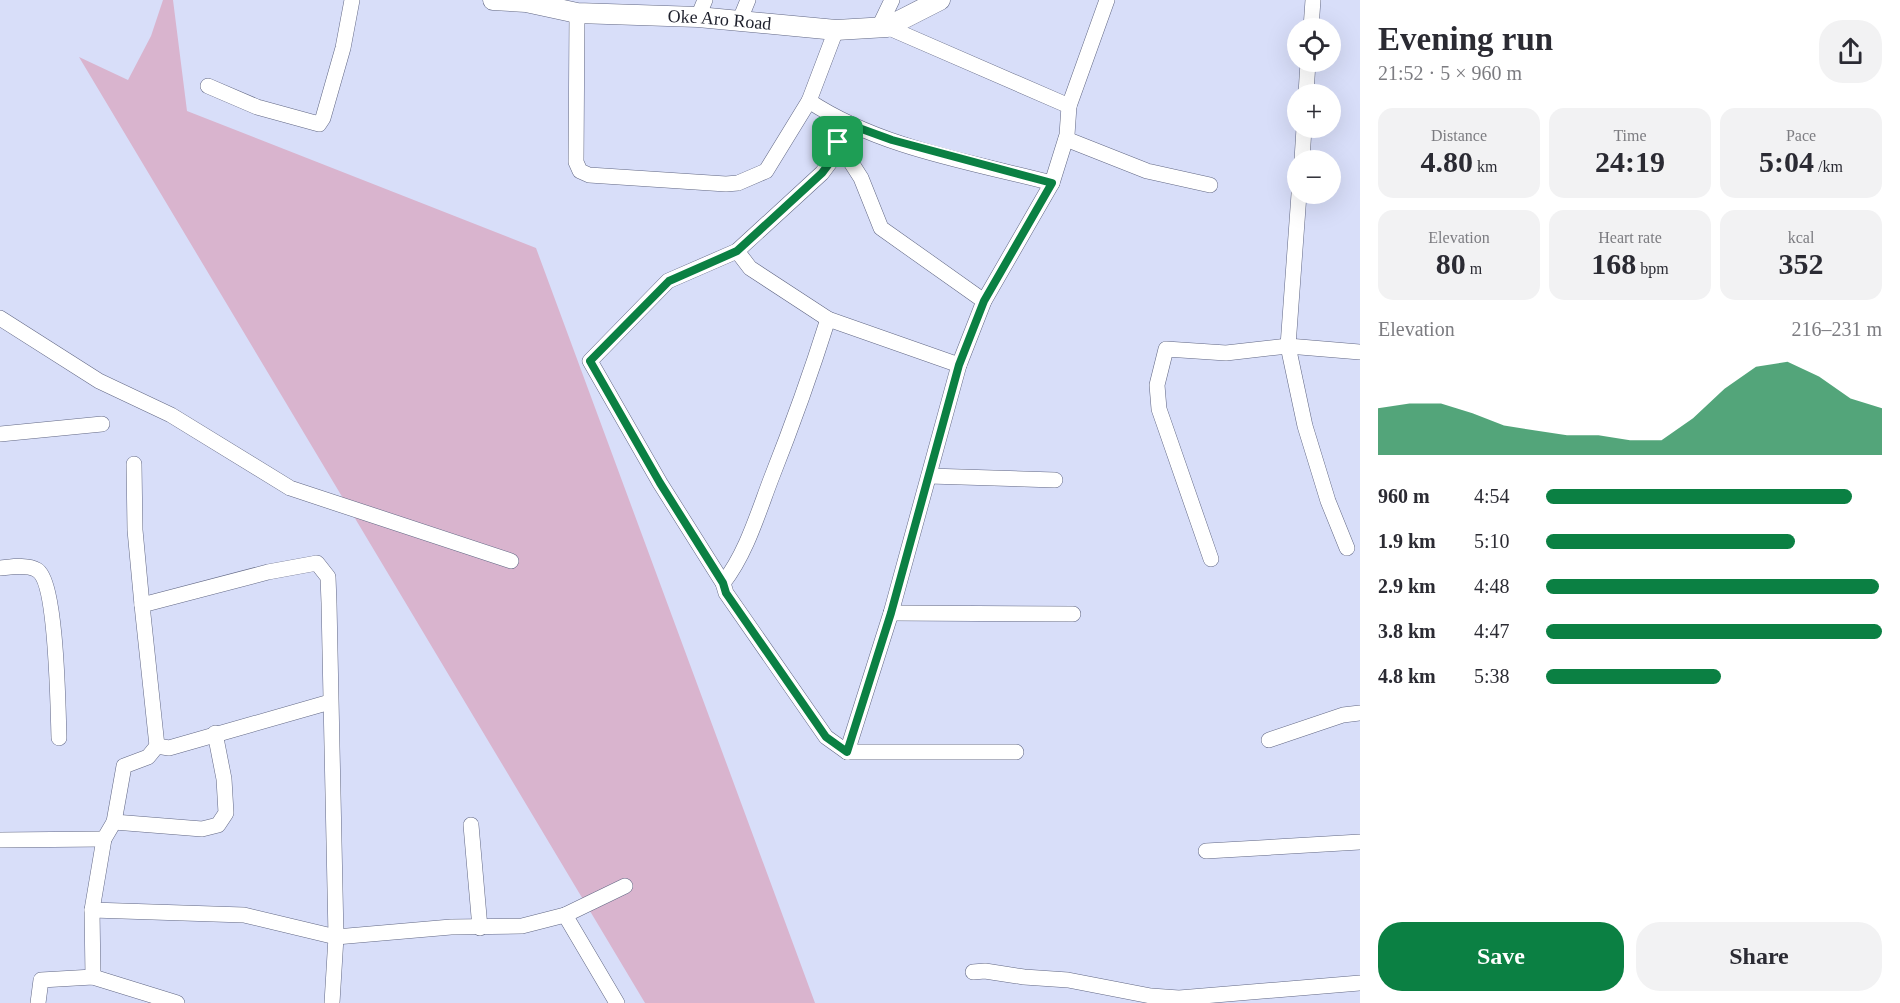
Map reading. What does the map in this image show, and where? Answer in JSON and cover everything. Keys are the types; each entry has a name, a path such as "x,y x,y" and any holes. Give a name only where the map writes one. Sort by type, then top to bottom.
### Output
{"main road":[{"name":"Oke Aro Road","path":"493,0 526,2 577,13 701,9 739,22 836,30 883,27 940,0"}],"street":[{"path":"208,86 257,107 319,123 323,118 343,48 352,0"},
{"path":"739,22 747,0"},
{"path":"892,0 883,27 1069,106"},
{"path":"847,752 891,613 959,365 984,301 1052,183 1066,139 1069,106 1107,0"},
{"path":"1312,18 1313,0"},
{"path":"577,13 576,162 580,171 589,175 738,183 766,171 809,101 836,30"},
{"path":"809,101 837,120 892,140 1052,183"},
{"path":"837,120 838,142 834,157 822,173 737,251 669,281 590,361 660,483 723,583 726,593 826,737 847,752 1016,752"},
{"path":"1066,139 1147,171 1210,185"},
{"path":"838,142 861,178 881,228 984,301"},
{"path":"1298,204 1288,346 1305,426 1328,501 1347,548"},
{"path":"737,251 750,268 828,318 959,365"},
{"path":"0,318 99,381 171,415 290,488 512,561"},
{"path":"723,583 734,566 762,506 804,392 828,318"},
{"path":"1211,559 1159,409 1157,384 1167,349 1226,354 1288,346 1360,352"},
{"path":"0,434 102,424"},
{"path":"93,977 92,910 104,839 114,822 124,766 148,757 157,746 135,530 134,464"},
{"path":"929,476 1055,480"},
{"path":"142,605 268,572 317,563 328,577 336,937 332,1003"},
{"path":"0,568 37,569 42,576 48,596 56,650 59,738"},
{"path":"891,613 1073,614"},
{"path":"157,746 169,748 330,702"},
{"path":"1269,740 1343,715 1360,713"},
{"path":"114,822 202,829 218,825 226,813 224,779 215,733"},
{"path":"471,825 480,928"},
{"path":"0,840 104,839"},
{"path":"1206,851 1360,842"},
{"path":"92,910 244,915 336,937 451,927 522,926 565,915 625,886"},
{"path":"565,915 617,1003"},
{"path":"973,972 985,970 1024,977 1068,980 1151,996 1179,998 1360,983"},
{"path":"38,1003 41,980 93,977 177,1003"}],"shaded area":[{"path":"163,0 173,0 187,111 536,248 815,1003 645,1003 79,57 128,80 151,36"}],"route":[{"path":"837,120 892,140 1052,183 984,301 959,365 891,613 847,752 826,737 726,593 723,583 660,483 590,361 669,281 737,251 822,173 834,157 838,142 837,120"}]}
